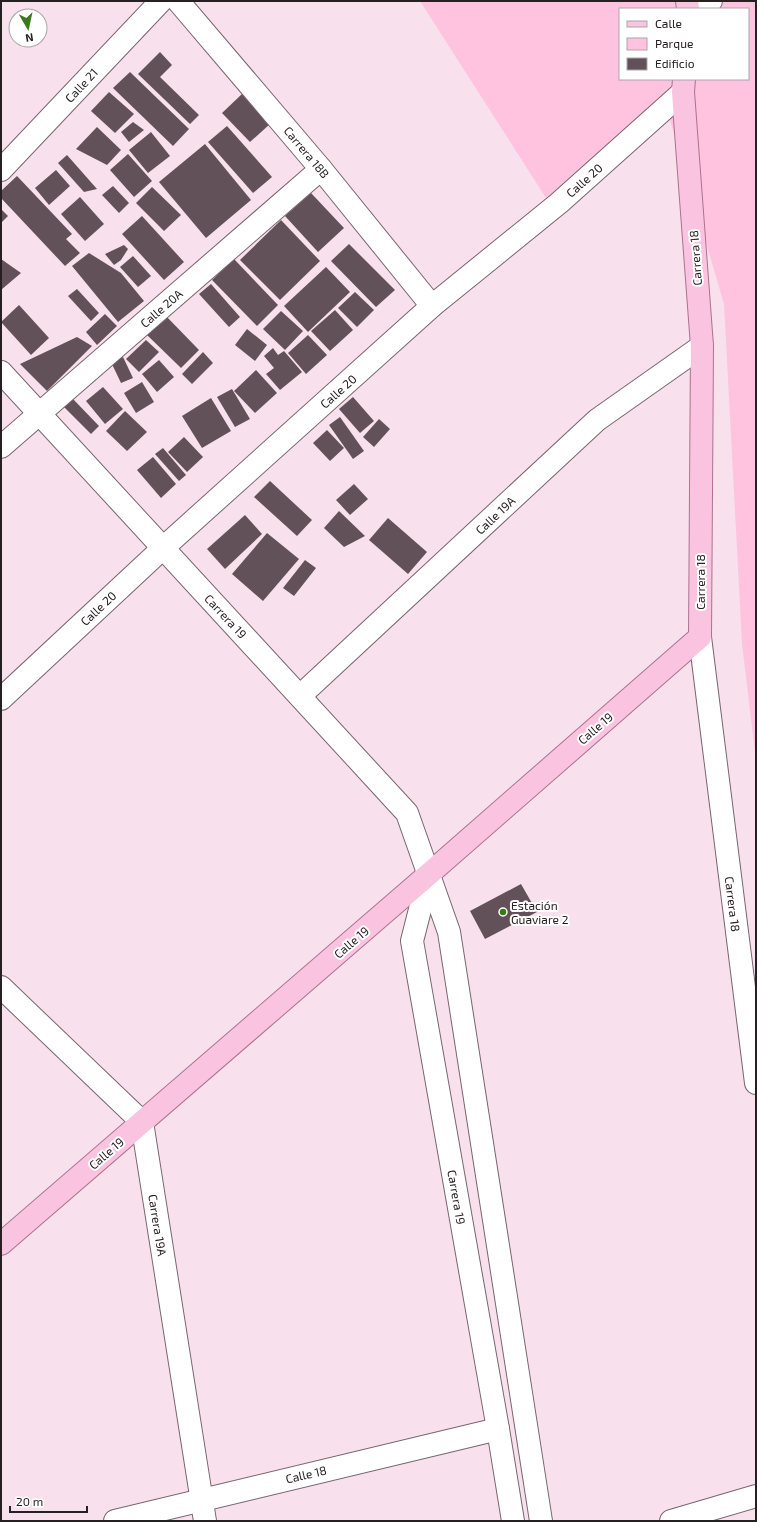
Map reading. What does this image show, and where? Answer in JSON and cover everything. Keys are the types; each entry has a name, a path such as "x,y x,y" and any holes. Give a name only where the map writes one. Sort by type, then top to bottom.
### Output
{"main road":[{"name":"Carrera 18","path":"683,85 702,346 700,637"},
{"name":"Calle 19","path":"1,1244 429,874 700,637"}],"street":[{"name":"Calle 21","path":"1,170 161,1"},
{"name":"Carrera 18B","path":"178,1 321,169 432,306"},
{"name":"Calle 20","path":"1,698 163,548 432,306 559,203 683,85"},
{"name":"Calle 20A","path":"1,447 321,169"},
{"name":"Calle 19A","path":"300,696 597,420 702,346"},
{"name":"Carrera 19","path":"1,372 407,812 449,932 541,1521"},
{"name":"Carrera 18","path":"700,637 756,1083"},
{"name":"Carrera 19","path":"429,874 412,941 513,1521"},
{"path":"1,987 142,1122"},
{"name":"Carrera 19A","path":"142,1122 205,1521"},
{"name":"Calle 18","path":"115,1521 201,1499 498,1429"},
{"path":"671,1521 756,1496"}],"green space":[{"path":"420,1 756,1 756,761 742,644 724,304 670,120 546,198"}],"building":[{"path":"160,52 172,65 160,77 199,115 190,124 138,74"},
{"path":"130,72 189,129 173,146 113,88"},
{"path":"109,92 134,114 115,133 91,111"},
{"path":"242,94 270,124 250,142 222,113"},
{"path":"133,122 144,130 129,142 121,132"},
{"path":"227,126 272,177 253,193 208,142"},
{"path":"97,127 121,150 107,165 76,149"},
{"path":"151,132 170,156 148,173 129,150"},
{"path":"205,144 251,200 206,238 159,182"},
{"path":"128,154 152,181 134,197 110,170"},
{"path":"67,155 97,189 84,192 58,163"},
{"path":"56,170 70,186 49,205 35,188"},
{"path":"17,176 72,234 66,239 80,253 65,266 1,198 1,191"},
{"path":"113,186 129,203 119,213 102,195"},
{"path":"152,187 181,215 164,231 136,203"},
{"path":"311,193 344,228 318,252 285,216"},
{"path":"80,197 104,224 85,241 61,214"},
{"path":"1,209 8,216 1,223"},
{"path":"142,216 184,262 164,280 122,234"},
{"path":"281,220 320,261 280,300 240,260"},
{"path":"349,244 395,290 376,307 331,261"},
{"path":"124,245 128,249 121,260 114,265 105,254"},
{"path":"89,253 121,273 144,301 118,322 72,266"},
{"path":"133,256 151,276 138,287 120,267"},
{"path":"1,259 21,273 1,290"},
{"path":"234,259 278,305 257,326 212,280"},
{"path":"326,267 350,292 308,332 284,306"},
{"path":"211,284 240,317 229,327 199,294"},
{"path":"77,289 99,313 91,321 68,296"},
{"path":"355,292 374,310 357,327 338,308"},
{"path":"19,305 49,338 31,355 1,322"},
{"path":"335,310 353,330 330,351 311,331"},
{"path":"281,311 303,331 285,350 263,329"},
{"path":"105,314 117,326 97,345 86,332"},
{"path":"165,315 199,350 181,368 146,334"},
{"path":"247,329 267,345 255,361 235,345"},
{"path":"308,335 327,355 306,374 288,353"},
{"path":"77,337 92,346 47,391 20,364"},
{"path":"146,340 159,352 139,372 126,359"},
{"path":"273,348 278,355 284,351 302,372 280,390 266,374 274,368 264,356"},
{"path":"203,352 213,363 192,384 182,374"},
{"path":"123,357 133,378 121,383 111,362"},
{"path":"159,360 174,377 157,392 142,374"},
{"path":"256,370 277,393 255,413 234,391"},
{"path":"142,382 154,402 136,413 124,393"},
{"path":"103,387 123,409 105,424 86,401"},
{"path":"232,389 250,419 235,427 217,397"},
{"path":"353,397 374,421 360,433 339,409"},
{"path":"211,398 231,431 202,448 182,416"},
{"path":"73,399 99,426 91,434 64,407"},
{"path":"125,411 147,432 127,451 106,431"},
{"path":"340,417 364,451 353,459 329,425"},
{"path":"379,419 390,429 374,447 363,437"},
{"path":"327,430 344,448 330,461 313,443"},
{"path":"184,437 203,457 187,472 168,452"},
{"path":"163,448 186,475 179,481 155,454"},
{"path":"153,457 176,484 161,498 137,470"},
{"path":"270,481 312,520 297,536 254,497"},
{"path":"354,484 368,499 350,515 336,500"},
{"path":"339,511 365,536 344,547 324,528"},
{"path":"245,515 262,534 225,569 207,549"},
{"path":"388,518 427,552 408,574 369,540"},
{"path":"267,533 299,559 263,601 232,574"},
{"path":"305,560 316,568 294,596 283,588"},
{"name":"Estación Guaviare 2","path":"521,884 537,912 485,939 470,911"}],"place":[{"name":"Estación Guaviare 2","path":"503,912"}]}
